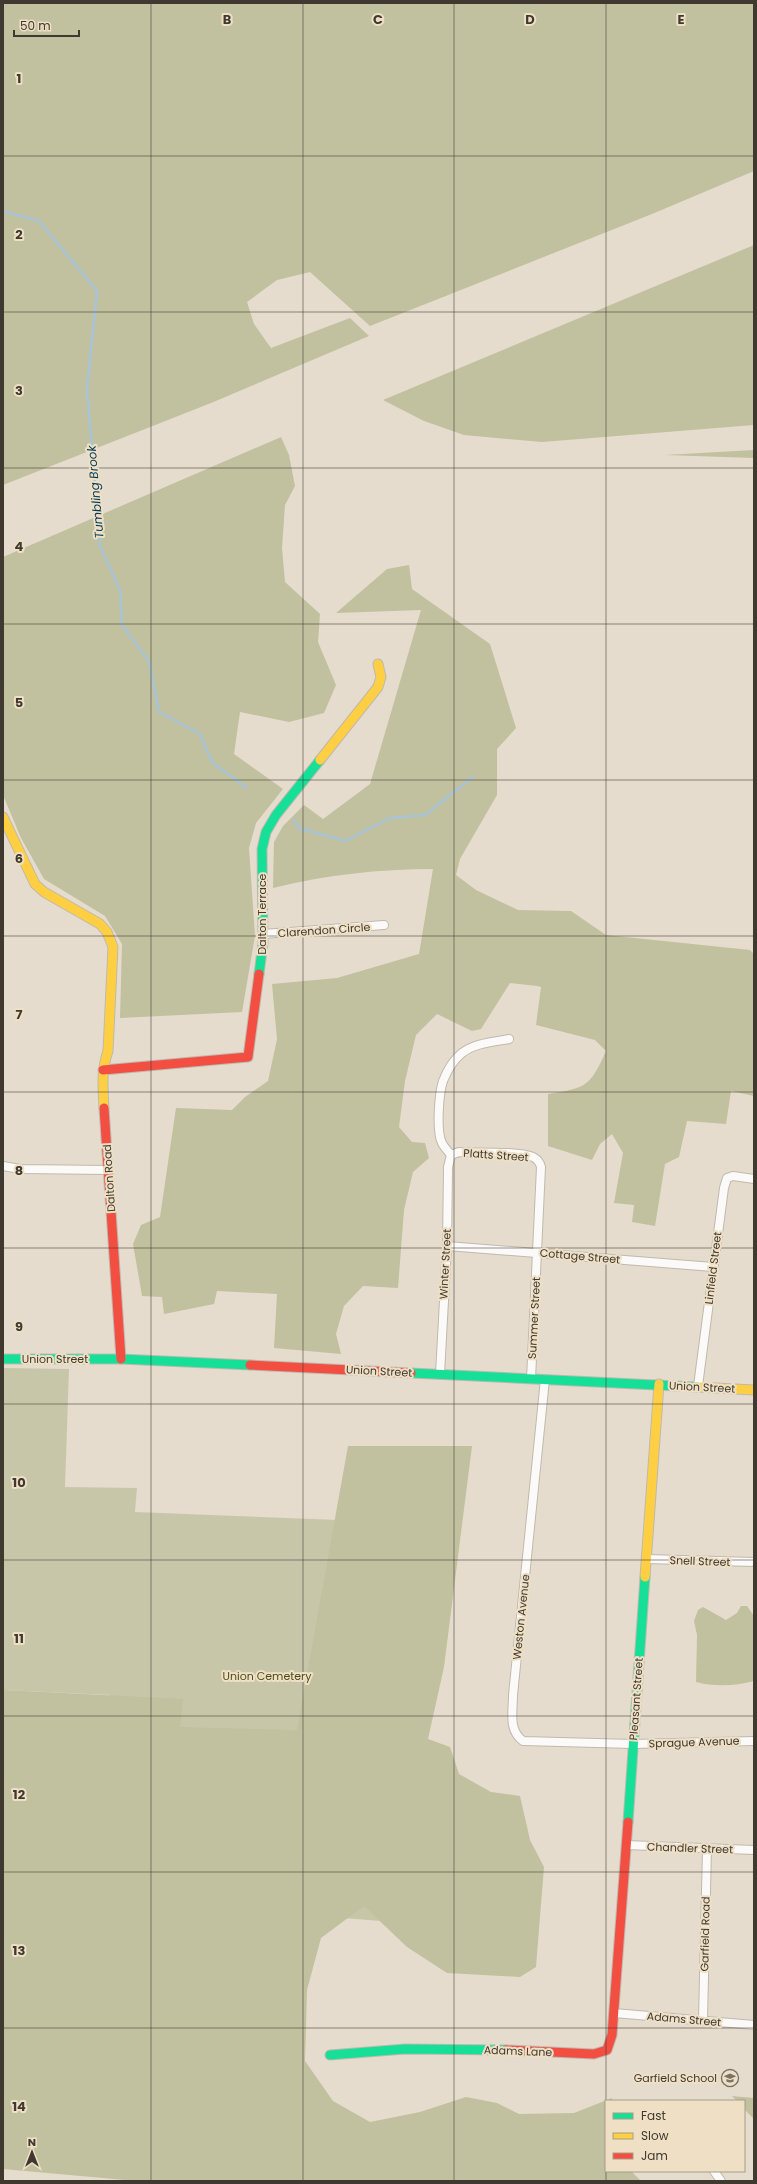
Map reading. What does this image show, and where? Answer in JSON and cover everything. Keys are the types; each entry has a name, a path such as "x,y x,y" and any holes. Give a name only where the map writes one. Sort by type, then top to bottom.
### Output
{"street":[{"name":"Dalton Terrace","path":"103,1070 248,1058 261,973 263,934 261,856 266,832 276,815 378,687 381,677 378,664"},
{"name":"Dalton Road","path":"3,817 35,884 44,892 95,921 106,932 113,952 108,1050 103,1070 108,1170 121,1359"},
{"name":"Clarendon Circle","path":"263,934 384,925"},
{"path":"451,1155 441,1142 440,1131 442,1083 447,1072 462,1053 471,1048 509,1039"},
{"name":"Platts Street","path":"451,1155 459,1152 513,1155 533,1157 540,1162"},
{"name":"Winter Street","path":"440,1374 447,1246 448,1167 451,1155"},
{"name":"Summer Street","path":"531,1378 542,1177 540,1162"},
{"path":"3,1166 20,1169 108,1170"},
{"name":"Linfield Street","path":"698,1386 724,1188 727,1178 733,1176 754,1179"},
{"name":"Cottage Street","path":"447,1246 713,1267"},
{"name":"Union Street","path":"3,1359 121,1359 659,1384 754,1390"},
{"name":"Weston Avenue","path":"545,1379 514,1687 512,1724 515,1736 523,1741 633,1744"},
{"name":"Pleasant Street","path":"614,2013 659,1384"},
{"name":"Snell Street","path":"646,1559 754,1562"},
{"name":"Sprague Avenue","path":"633,1744 754,1741"},
{"name":"Chandler Street","path":"626,1845 754,1850"},
{"name":"Garfield Road","path":"703,2020 707,1848"},
{"name":"Adams Street","path":"614,2013 754,2025"},
{"name":"Adams Lane","path":"330,2055 355,2056 390,2050 450,2049 602,2053 607,2050 610,2043 614,2013"},
{"path":"715,2172 721,2181"}],"green space":[{"path":"3,3 754,3 754,171 652,214 370,326 310,272 277,280 247,302 254,324 271,348 350,318 369,336 211,403 3,485"},
{"path":"754,245 754,425 542,442 464,435 424,421 383,400"},
{"path":"281,437 289,455 295,486 285,505 282,548 285,582 320,614 318,642 336,685 324,713 289,722 240,712 234,754 283,789 256,823 249,848 255,936 242,1012 120,1018 122,944 105,916 44,879 21,838 3,795 3,557"},
{"path":"754,450 754,458 665,455"},
{"path":"409,565 412,589 490,644 516,728 497,749 497,795 460,859 456,875 476,890 518,910 571,911 606,935 750,950 754,954 754,1096 731,1091 726,1124 687,1121 679,1157 665,1164 655,1226 632,1222 634,1205 614,1203 623,1153 612,1134 600,1144 592,1160 548,1146 548,1094 571,1090 585,1084 596,1072 606,1051 595,1040 536,1025 541,987 537,986 510,983 481,1029 472,1031 437,1014 416,1035 405,1081 399,1127 412,1142 425,1143 429,1158 413,1172 404,1210 398,1288 363,1286 344,1306 336,1334 341,1354 274,1348 277,1294 217,1291 214,1304 164,1314 162,1297 142,1296 133,1244 141,1225 160,1217 176,1108 232,1110 245,1097 268,1081 277,1039 272,984 337,978 419,954 433,869 393,870 332,876 273,888 274,842 283,826 304,805 323,819 370,784 421,610 336,613 387,569"},
{"name":"Union Cemetery","path":"3,1368 69,1369 65,1487 137,1488 135,1512 441,1524 405,1923 87,1897 110,1695 3,1690"},
{"path":"348,1446 472,1446 444,1667 428,1739 450,1747 459,1774 491,1792 520,1796 530,1840 544,1867 536,1967 520,1977 447,1973 407,1947 364,1906 321,1938 307,1990 305,2061 333,2101 370,2122 420,2112 466,2097 497,2103 519,2114 574,2113 605,2101 605,2172 632,2172 641,2181 136,2181 3,2169 3,1690 183,1699 180,1727 297,1730"},
{"path":"741,1606 747,1606 754,1616 754,1681 725,1685 710,1685 696,1682 697,1635 694,1621 698,1610 703,1607 726,1620 737,1613"},
{"path":"732,2096 754,2098 754,2119 745,2110 745,2100 736,2100"}],"waterway":[{"name":"Tumbling Brook","path":"3,211 39,221 97,291 87,389 100,546 120,590 122,625 149,661 159,712 200,734 212,762 247,788"},
{"name":"Tumbling Brook","path":"294,819 299,828 345,841 390,818 425,815 473,777"}],"traffic: fast":[{"path":"259,974 263,943 262,849 266,832 276,815 320,760"},
{"path":"3,1359 121,1359 250,1365"},
{"path":"411,1373 697,1387"},
{"path":"628,1822 645,1577"},
{"path":"330,2055 405,2049 506,2050"}],"traffic: slow":[{"path":"320,760 378,687 381,677 378,664"},
{"path":"3,817 35,884 44,892 100,924 107,932 113,947 108,1051 104,1066 103,1080 104,1108"},
{"path":"645,1577 659,1384"},
{"path":"697,1387 754,1390"}],"traffic: jam":[{"path":"103,1070 248,1057 259,974"},
{"path":"104,1108 121,1359"},
{"path":"250,1365 411,1373"},
{"path":"506,2050 594,2054 607,2050 612,2035 628,1822"}],"place":[{"name":"Garfield School","path":"730,2078"}]}
